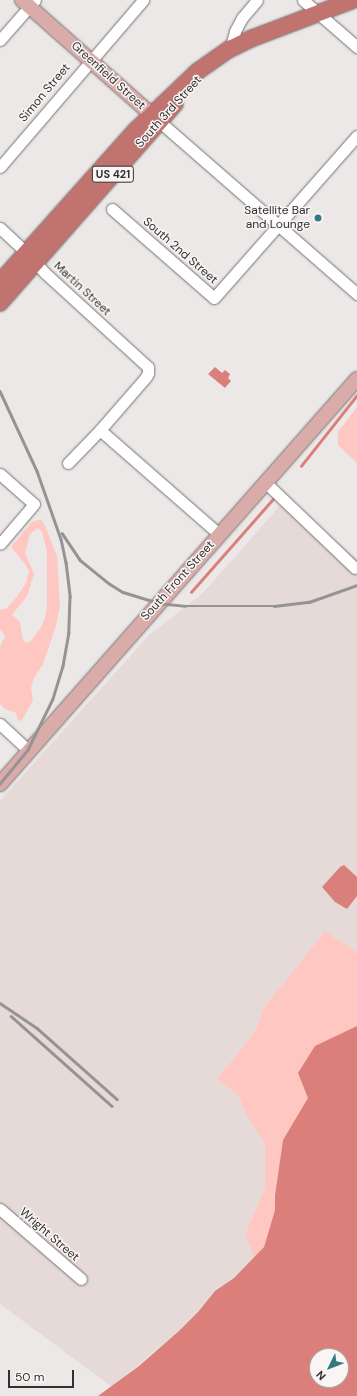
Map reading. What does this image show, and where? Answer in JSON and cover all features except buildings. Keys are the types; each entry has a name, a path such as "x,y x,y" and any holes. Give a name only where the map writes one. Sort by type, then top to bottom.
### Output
{"highway":[{"name":"US 421","path":"230,49 253,38 352,0"},
{"name":"South 3rd Street","path":"0,303 31,258 198,71 230,49"},
{"name":"South 3rd Street","path":"0,282 31,258"}],"main road":[{"name":"Greenfield Street","path":"28,2 90,60 156,118"},
{"name":"South Front Street","path":"0,784 357,379"}],"street":[{"name":"Simon Street","path":"0,167 90,60 143,0"},
{"path":"230,49 235,31 242,18 257,0"},
{"path":"303,0 357,47"},
{"path":"0,40 28,2"},
{"name":"Greenfield Street","path":"156,118 357,294"},
{"name":"South 2nd Street","path":"112,209 214,298 357,136"},
{"name":"Martin Street","path":"0,228 148,367 146,377 100,430"},
{"path":"68,463 100,430 220,535"},
{"path":"0,474 34,504 0,544"},
{"path":"266,483 355,568"},
{"path":"0,724 29,751"},
{"name":"Wright Street","path":"0,1209 81,1279"}],"shaded area":[{"path":"215,367 222,373 225,370 230,374 228,378 231,381 225,388 208,374"},
{"path":"357,407 357,463 338,445 338,432"},
{"path":"286,499 357,559 357,952 325,931 263,1009 256,1030 217,1079 239,1096 245,1113 265,1143 265,1188 245,1234 254,1258 234,1278 215,1291 198,1312 180,1330 112,1387 0,1304 0,801 149,635 202,594"},
{"path":"41,519 57,556 60,606 56,626 43,664 34,678 31,688 33,700 22,720 18,721 16,713 5,709 0,704 0,647 5,636 0,629 0,610 7,608 26,583 29,571 11,547 32,522","holes":["38,528 42,532 47,551 47,607 45,618 41,627 31,641 26,643 23,640 20,622 12,615 27,596 34,574 25,553 30,534"]},
{"path":"344,865 357,877 357,896 347,909 335,902 322,887 340,867"},
{"path":"325,931 357,952 357,1026 352,1029 283,1140 275,1195 275,1210 264,1247 254,1258 245,1234 265,1188 265,1143 245,1113 239,1096 217,1079 256,1030 263,1009"},
{"path":"357,1026 357,1396 98,1396 139,1366 180,1330 198,1312 215,1291 234,1278 264,1247 275,1210 275,1195 283,1140 308,1098 298,1073 315,1046"}],"waterway":[{"path":"301,466 357,395"},
{"path":"191,592 274,498"}],"railway":[{"path":"0,391 37,471 61,539 66,562 70,597 69,632 63,666 53,699 28,750 0,784"},
{"path":"62,533 80,560 110,584 123,592 158,603 185,606 274,606 309,602 357,585"},
{"path":"0,1003 37,1028 117,1099"},
{"path":"11,1016 112,1106"}],"place":[{"name":"Satellite Bar and Lounge","path":"318,218"}]}
